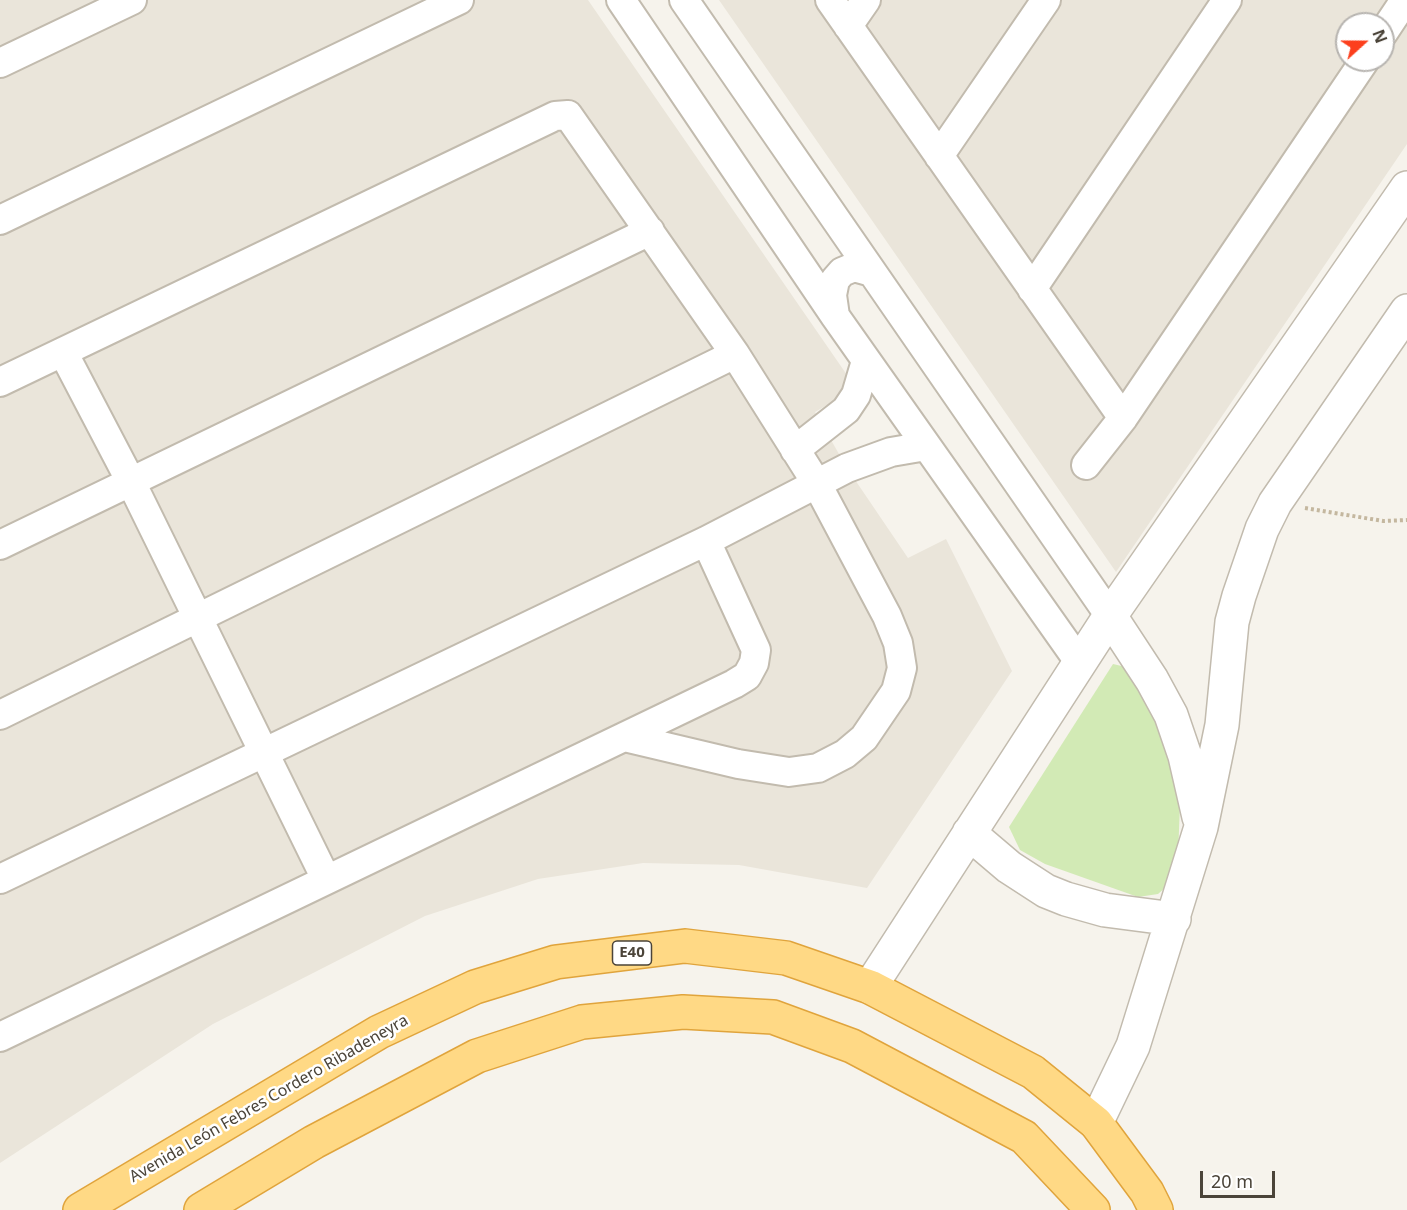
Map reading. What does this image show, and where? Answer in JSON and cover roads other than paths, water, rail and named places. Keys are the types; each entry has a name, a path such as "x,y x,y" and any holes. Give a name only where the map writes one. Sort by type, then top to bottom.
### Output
{"highway":[{"name":"Avenida León Febres Cordero Ribadeneyra","path":"80,1210 379,1032 475,987 556,962 685,946 786,958 870,987 1033,1072 1096,1123 1147,1192 1156,1210"},
{"path":"201,1210 314,1142 477,1056 582,1022 683,1012 773,1017 852,1046 1023,1137 1093,1210"}],"street":[{"path":"0,63 132,0"},
{"path":"0,220 459,0"},
{"path":"621,0 835,316 1080,663"},
{"path":"684,0 1152,680 1171,715 1185,756 1201,827"},
{"path":"830,0 1123,418"},
{"path":"848,26 866,0"},
{"path":"939,156 1046,0"},
{"path":"1032,289 1227,0"},
{"path":"1395,15 1405,0"},
{"path":"1086,465 1123,418 1357,72"},
{"path":"0,382 555,116 568,115 576,123 735,354 817,484 887,616 898,643 902,668 897,691 864,738 845,754 818,768 789,771 738,764 624,737"},
{"path":"870,987 1110,616 1407,188"},
{"path":"0,545 650,231"},
{"path":"835,316 832,295 835,280 842,272 854,267 872,272"},
{"path":"1096,1123 1133,1046 1201,827 1222,725 1232,622 1250,561 1275,503 1407,311"},
{"path":"63,352 131,482 326,879"},
{"path":"0,715 735,354"},
{"path":"795,450 846,410 856,395 867,361"},
{"path":"0,879 706,541 848,468 891,452 926,446"},
{"path":"0,1037 747,676 754,663 756,650 706,541"},
{"path":"969,833 1009,867 1046,891 1066,899 1132,915 1174,919"}]}
